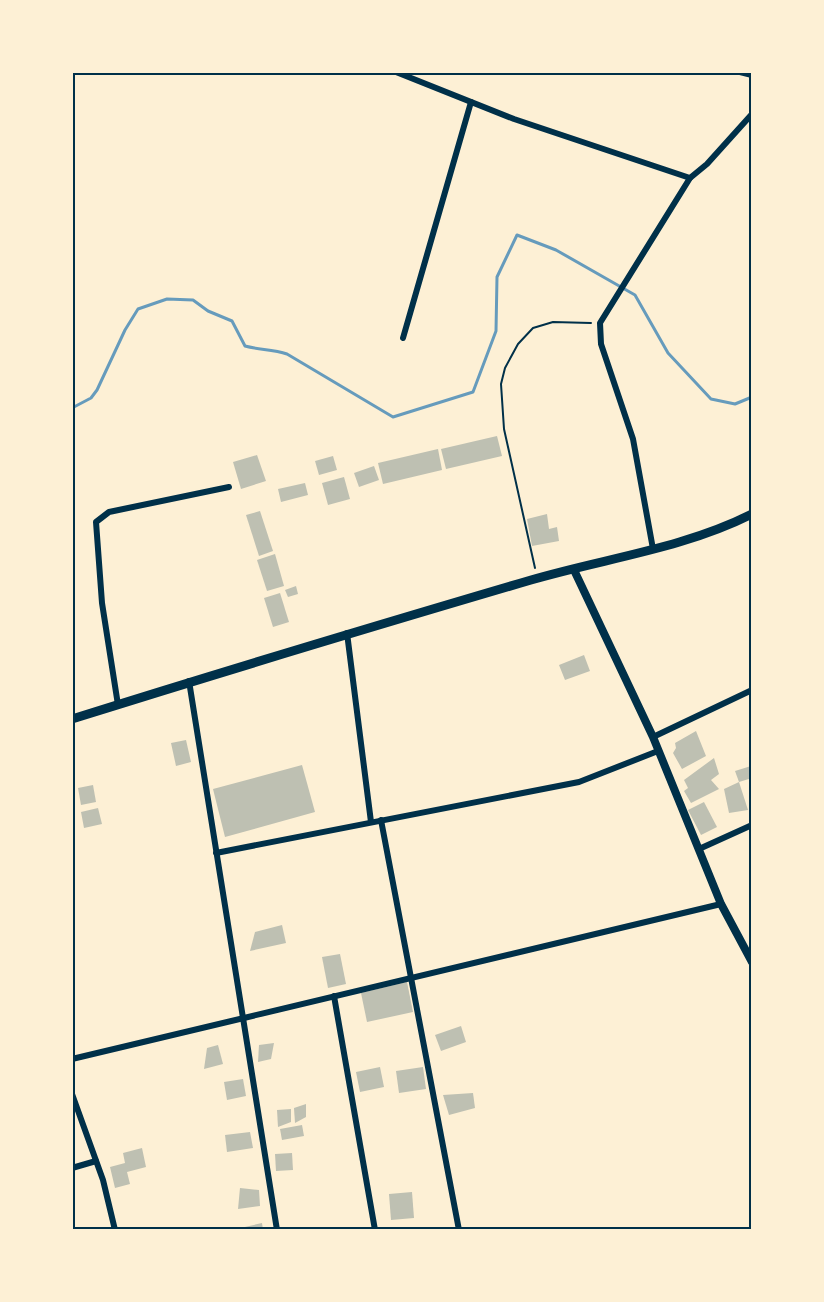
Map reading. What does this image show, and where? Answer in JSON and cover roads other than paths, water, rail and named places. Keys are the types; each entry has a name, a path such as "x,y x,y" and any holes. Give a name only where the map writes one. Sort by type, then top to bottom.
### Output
{"main road":[{"path":"72,719 347,633 537,578 687,541 752,514"}],"street":[{"path":"396,72 471,102 690,178"},
{"path":"740,72 752,75"},
{"path":"403,338 471,102"},
{"path":"653,549 633,439 601,344 600,323 690,178 707,164 752,114"},
{"path":"118,705 102,603 96,522 109,512 229,487"},
{"path":"574,570 653,737 721,904 752,962"},
{"path":"347,633 371,822"},
{"path":"189,681 277,1230"},
{"path":"653,737 752,690"},
{"path":"216,853 579,782 658,751"},
{"path":"381,820 459,1230"},
{"path":"699,849 752,825"},
{"path":"72,1059 412,976 625,929 721,904"},
{"path":"334,996 375,1230"},
{"path":"72,1094 109,1201 115,1230"},
{"path":"72,1168 96,1161"}],"waterway":[{"path":"72,408 91,398 97,390 125,330 138,309 167,299 193,300 208,311 232,321 245,346 287,354 393,417 473,392 496,331 497,277 517,235 556,250 635,295 668,353 711,399 735,404 752,397"}]}
